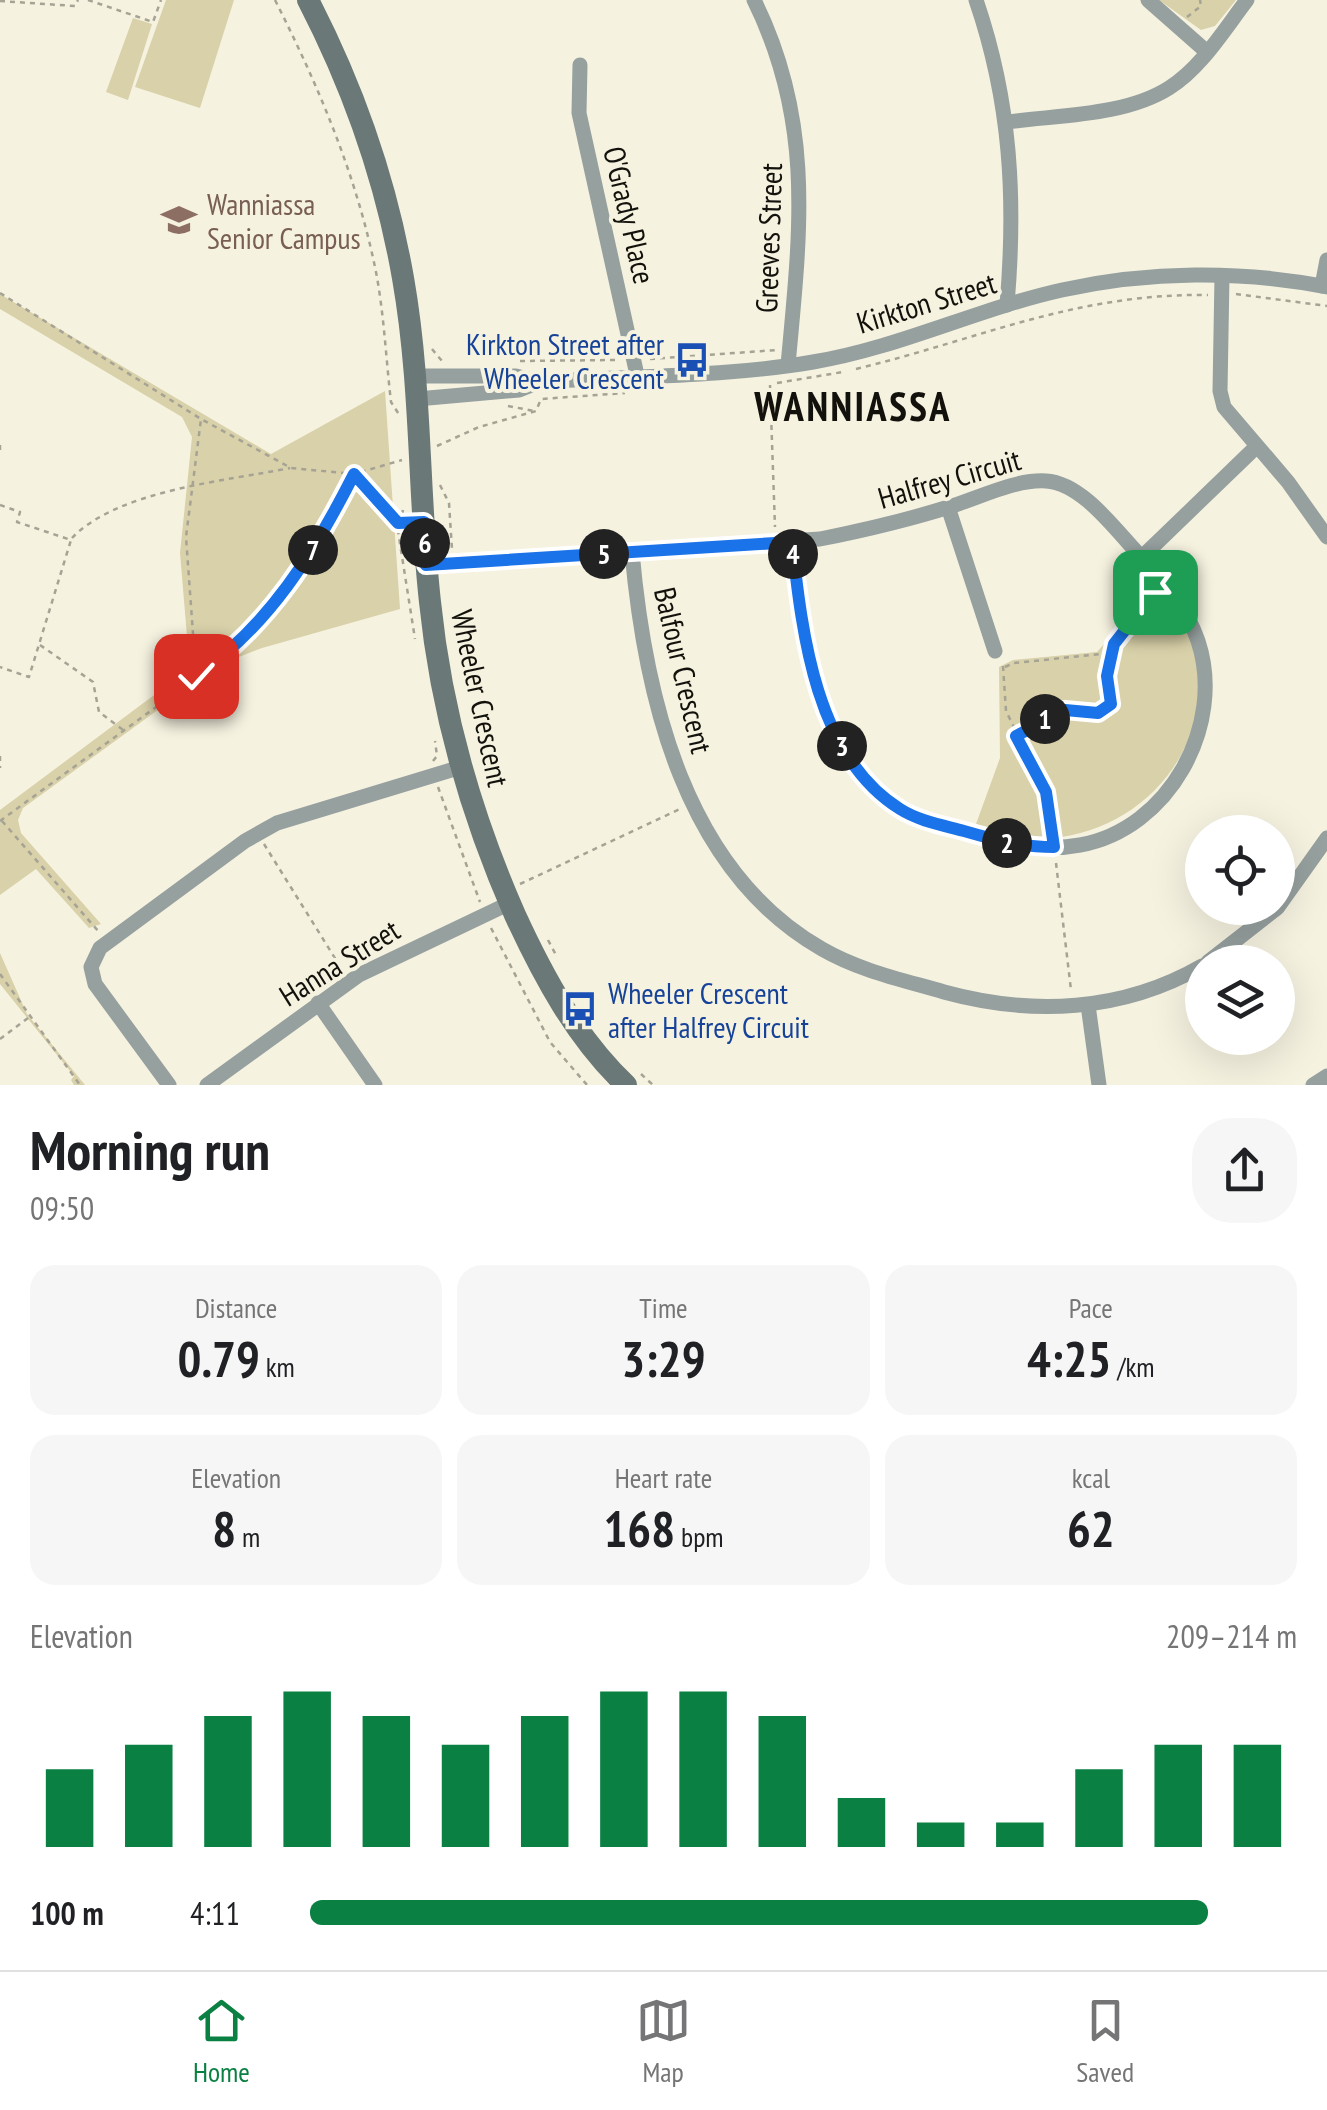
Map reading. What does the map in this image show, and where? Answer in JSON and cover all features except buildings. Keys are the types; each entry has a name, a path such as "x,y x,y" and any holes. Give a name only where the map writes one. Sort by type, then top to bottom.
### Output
{"street":[{"name":"Greeves Street","path":"754,0 783,69 800,157 800,225 788,366"},
{"path":"976,0 1008,122 1013,203 1007,306"},
{"path":"1148,0 1207,52"},
{"path":"1008,122 1146,100 1170,88 1207,52 1247,0"},
{"name":"Wheeler Crescent","path":"313,2 355,104 384,194 403,277 424,460 426,565 436,652 461,767 568,1014 594,1052 631,1078"},
{"name":"O'Grady Place","path":"580,65 579,113 637,376"},
{"path":"1325,287 1327,260"},
{"name":"Kirkton Street","path":"417,388 516,376 539,382 788,366 863,352 1007,306 1114,280 1222,276 1325,287"},
{"path":"1222,276 1220,391 1231,420 1314,514 1327,537"},
{"name":"Kirkton Street","path":"417,388 519,390 539,382"},
{"path":"1142,558 1256,447"},
{"name":"Halfrey Circuit","path":"426,565 784,543 876,528 1032,481 1059,483 1076,492 1179,601 1198,642 1205,676 1198,742 1183,770 1153,807 1109,836 1078,846 1015,845 924,820 878,793 858,772 836,734 817,682 784,543"},
{"path":"948,507 1000,662"},
{"name":"Balfour Crescent","path":"632,552 644,646 658,707 692,803 719,852 774,914 822,949 875,972 1003,1005 1080,1006 1155,988 1185,974"},
{"path":"169,1085 95,984 91,967 95,954 258,834 311,809 461,767"},
{"name":"Balfour Crescent","path":"1295,882 1327,838"},
{"name":"Hanna Street","path":"207,1085 349,982 518,893"},
{"name":"Balfour Crescent","path":"1229,945 1254,925"},
{"path":"318,1002 375,1085"},
{"path":"1080,1006 1099,1085"},
{"path":"1313,1085 1327,1076"}],"path":[{"path":"0,1 75,6 78,0"},
{"path":"88,0 153,22 161,0"},
{"path":"275,0 312,74 358,196 376,275 391,402 400,417"},
{"path":"1175,27 1201,6 1200,0"},
{"path":"930,314 994,290 994,278"},
{"path":"1247,294 1327,306"},
{"path":"428,338 434,355 444,362"},
{"path":"646,360 777,350"},
{"path":"520,361 616,360"},
{"path":"770,383 784,543"},
{"path":"496,404 536,411"},
{"path":"196,676 186,537 201,419"},
{"path":"0,445 0,452"},
{"path":"424,460 450,503 452,542"},
{"path":"0,667 29,678 70,540 104,515 192,488 291,468"},
{"path":"108,942 1,819 230,652 258,625 320,540 354,474 398,523 424,522"},
{"path":"0,505 20,512 17,522 70,540"},
{"path":"1080,1006 1046,792 1006,711 1000,662 1100,654 1114,644 1161,585"},
{"path":"39,644 94,682 99,712 123,730"},
{"path":"1016,736 1065,710 1105,710 1112,699 1107,676 1114,644"},
{"path":"0,756 0,768"},
{"path":"440,795 477,895"},
{"path":"515,869 518,893 692,803"},
{"path":"258,834 349,982"},
{"path":"541,926 558,959"},
{"path":"498,944 550,1042 586,1085"},
{"path":"0,974 80,1085"},
{"path":"0,1039 29,1018"},
{"path":"631,1078 653,1085"}],"shaded area":[{"path":"166,0 234,0 200,108 135,87"},
{"path":"1159,0 1236,0 1215,26 1201,30"},
{"path":"133,18 152,24 128,100 106,92"},
{"path":"0,294 271,454 385,391 400,609 262,648 221,664 23,808 18,820 21,833 101,924 89,928 36,869 0,895 0,810 185,672 189,660 180,553 192,437 182,417 0,309"},
{"path":"1159,582 1190,637 1199,691 1194,723 1182,753 1164,779 1142,802 1115,820 1085,832 1043,838 976,824 1000,758 999,667 1013,660 1097,652"},
{"path":"0,953 27,1014 85,1085 74,1085 74,1076 0,984"}],"place":[{"name":"Wanniassa Senior Campus","path":"179,220"},
{"name":"Kirkton Street after Wheeler Crescent","path":"692,360"},
{"name":"Wheeler Crescent after Halfrey Circuit","path":"580,1009"}],"district":[{"name":"WANNIASSA","path":"853,406"}],"route":[{"path":"196,676 230,652 258,625 320,540 354,474 398,523 424,522 426,565 792,542 798,599 817,682 842,748 858,772 900,809 924,820 1003,842 1054,847 1046,792 1016,736 1065,710 1098,713 1111,704 1107,676 1110,653 1155,592"}]}
